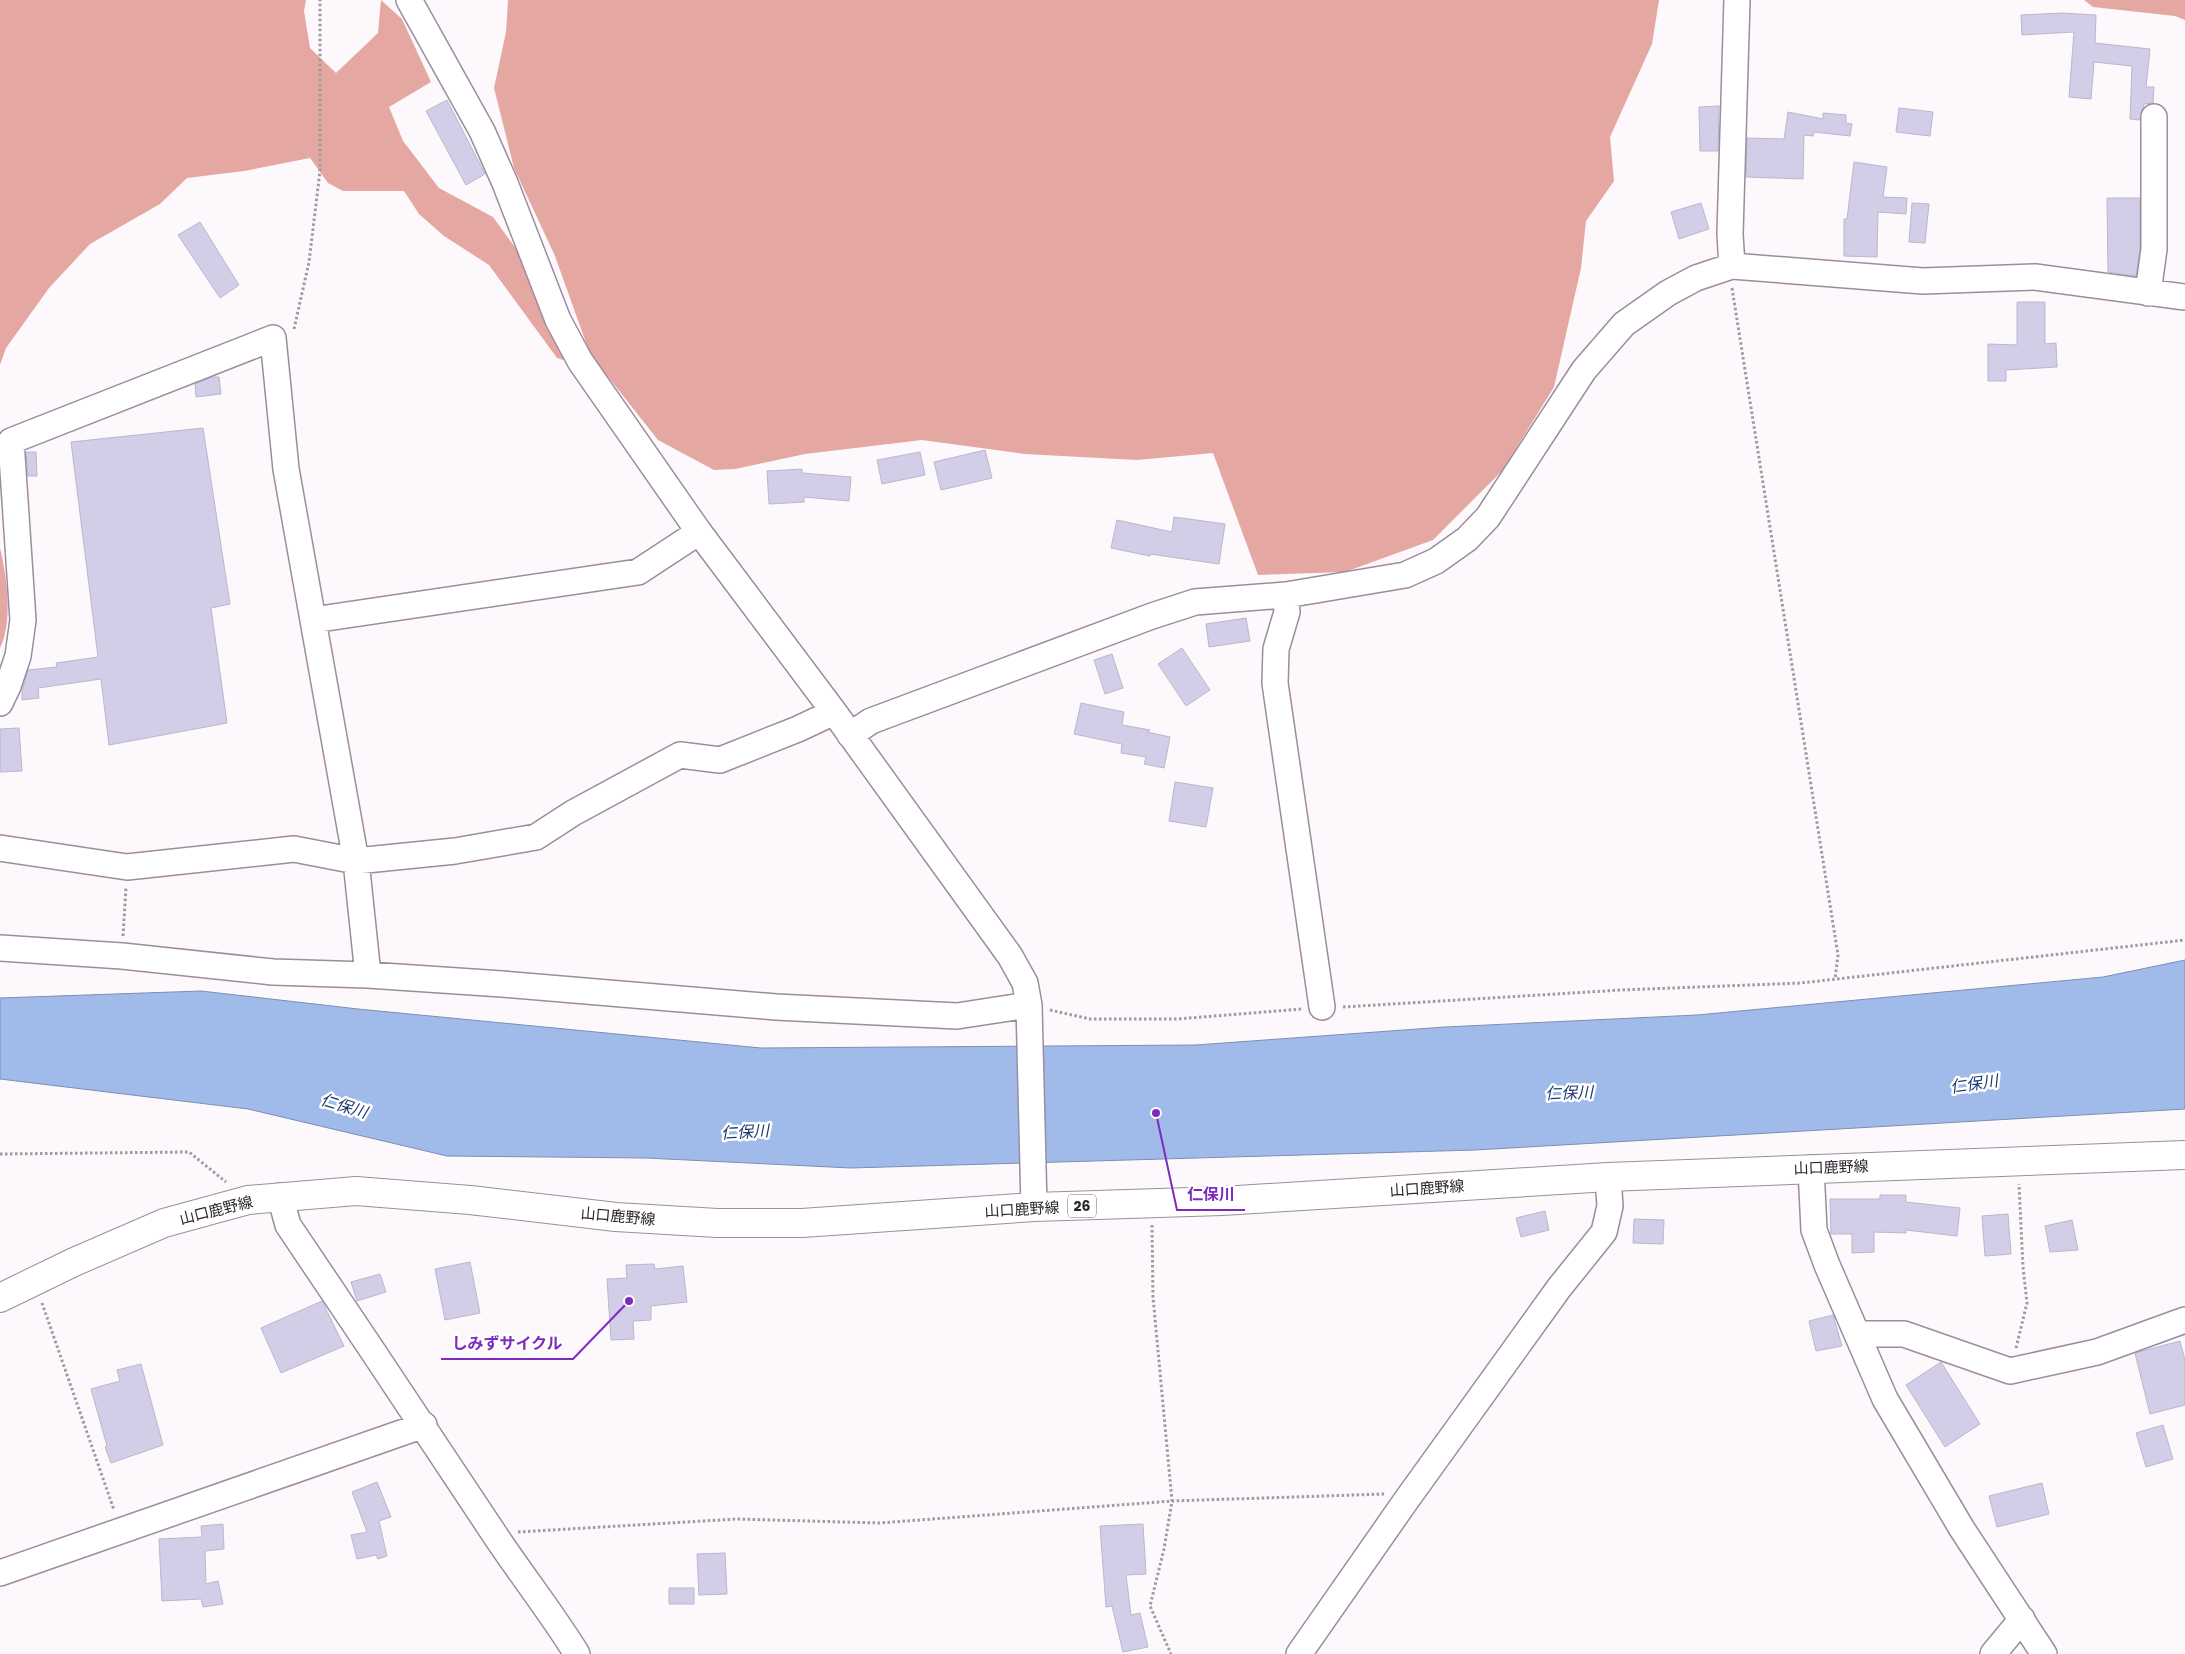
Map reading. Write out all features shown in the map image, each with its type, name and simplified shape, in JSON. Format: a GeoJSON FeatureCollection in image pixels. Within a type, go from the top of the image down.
{"type":"FeatureCollection","features":[{"type":"Feature","properties":{"kind":"main road","name":"山口鹿野線"},"geometry":{"type":"LineString","coordinates":[[0,1298],[164,1223],[248,1200],[356,1191],[470,1200],[616,1217],[717,1223],[802,1223],[1034,1194],[1152,1204],[1608,1177],[2185,1155]]}},
{"type":"Feature","properties":{"kind":"street"},"geometry":{"type":"LineString","coordinates":[[409,0],[482,131],[505,183],[558,320],[580,361],[699,532],[834,712],[1010,956],[1025,983],[1029,1010],[1034,1194]]}},
{"type":"Feature","properties":{"kind":"street"},"geometry":{"type":"LineString","coordinates":[[1732,266],[1730,234],[1737,0]]}},
{"type":"Feature","properties":{"kind":"street"},"geometry":{"type":"LineString","coordinates":[[2148,293],[2154,249],[2154,118]]}},
{"type":"Feature","properties":{"kind":"street"},"geometry":{"type":"LineString","coordinates":[[850,735],[872,721],[1152,616],[1195,602],[1286,595],[1405,574],[1436,561],[1467,539],[1488,517],[1584,370],[1624,324],[1668,293],[1696,278],[1732,266],[1923,282],[2035,277],[2185,297]]}},
{"type":"Feature","properties":{"kind":"street"},"geometry":{"type":"LineString","coordinates":[[0,703],[18,656],[23,620],[11,441],[274,338],[286,469],[356,861],[368,975]]}},
{"type":"Feature","properties":{"kind":"street"},"geometry":{"type":"LineString","coordinates":[[312,620],[638,572],[699,532]]}},
{"type":"Feature","properties":{"kind":"street"},"geometry":{"type":"LineString","coordinates":[[1286,595],[1286,612],[1276,649],[1275,683],[1322,1007]]}},
{"type":"Feature","properties":{"kind":"street"},"geometry":{"type":"LineString","coordinates":[[0,848],[128,867],[294,849],[356,861],[455,851],[536,837],[613,790],[680,755],[720,760],[798,729],[834,712]]}},
{"type":"Feature","properties":{"kind":"street"},"geometry":{"type":"LineString","coordinates":[[0,948],[122,956],[273,972],[368,975],[502,984],[776,1007],[957,1016],[1029,1010]]}},
{"type":"Feature","properties":{"kind":"street"},"geometry":{"type":"LineString","coordinates":[[1811,1168],[1814,1230],[1827,1265],[1885,1399],[1967,1538],[2044,1654]]}},
{"type":"Feature","properties":{"kind":"street"},"geometry":{"type":"LineString","coordinates":[[1299,1654],[1405,1502],[1559,1288],[1604,1232],[1610,1206],[1608,1177]]}},
{"type":"Feature","properties":{"kind":"street"},"geometry":{"type":"LineString","coordinates":[[280,1196],[288,1225],[577,1654]]}},
{"type":"Feature","properties":{"kind":"street"},"geometry":{"type":"LineString","coordinates":[[1858,1334],[1904,1334],[2010,1371],[2097,1352],[2185,1320]]}},
{"type":"Feature","properties":{"kind":"street"},"geometry":{"type":"LineString","coordinates":[[0,1573],[121,1529],[424,1425]]}},
{"type":"Feature","properties":{"kind":"street"},"geometry":{"type":"LineString","coordinates":[[1992,1654],[2022,1619]]}},
{"type":"Feature","properties":{"kind":"path"},"geometry":{"type":"LineString","coordinates":[[274,338],[293,332],[309,262],[320,171],[320,0]]}},
{"type":"Feature","properties":{"kind":"path"},"geometry":{"type":"LineString","coordinates":[[1732,266],[1732,295],[1838,955],[1835,979]]}},
{"type":"Feature","properties":{"kind":"path"},"geometry":{"type":"LineString","coordinates":[[122,956],[128,867]]}},
{"type":"Feature","properties":{"kind":"path"},"geometry":{"type":"LineString","coordinates":[[1029,1010],[1090,1019],[1177,1019],[1322,1007],[1368,1007],[1621,990],[1801,983],[1923,971],[2185,940]]}},
{"type":"Feature","properties":{"kind":"path"},"geometry":{"type":"LineString","coordinates":[[0,1154],[189,1152],[248,1200]]}},
{"type":"Feature","properties":{"kind":"path"},"geometry":{"type":"LineString","coordinates":[[2010,1371],[2028,1303],[2023,1267],[2018,1161]]}},
{"type":"Feature","properties":{"kind":"path"},"geometry":{"type":"LineString","coordinates":[[1152,1204],[1153,1297],[1172,1500],[1164,1549],[1150,1606],[1171,1654]]}},
{"type":"Feature","properties":{"kind":"path"},"geometry":{"type":"LineString","coordinates":[[34,1281],[121,1529]]}},
{"type":"Feature","properties":{"kind":"path"},"geometry":{"type":"LineString","coordinates":[[494,1533],[737,1519],[880,1523],[1172,1500],[1395,1493],[1405,1502]]}},
{"type":"Feature","properties":{"kind":"shaded area"},"geometry":{"type":"Polygon","coordinates":[[[0,0],[306,0],[304,11],[310,48],[336,73],[378,33],[381,0],[402,19],[431,82],[389,107],[403,141],[439,188],[493,217],[517,250],[545,318],[570,362],[557,358],[489,265],[444,236],[419,214],[404,191],[343,191],[328,183],[310,158],[244,171],[187,178],[160,204],[90,244],[49,288],[6,348],[0,365],[0,0]]]}},
{"type":"Feature","properties":{"kind":"shaded area"},"geometry":{"type":"Polygon","coordinates":[[[508,0],[1659,0],[1652,44],[1610,137],[1614,181],[1586,221],[1581,268],[1554,387],[1502,471],[1433,540],[1345,572],[1258,575],[1213,453],[1137,460],[1025,454],[922,440],[805,454],[735,469],[714,470],[658,440],[590,354],[555,256],[514,168],[494,88],[506,32],[508,0]]]}},
{"type":"Feature","properties":{"kind":"shaded area"},"geometry":{"type":"Polygon","coordinates":[[[2084,0],[2185,0],[2185,20],[2175,16],[2093,7],[2084,0]]]}},
{"type":"Feature","properties":{"kind":"shaded area"},"geometry":{"type":"Polygon","coordinates":[[[0,548],[7,585],[8,612],[4,637],[0,648],[0,548]]]}},
{"type":"Feature","properties":{"kind":"water"},"geometry":{"type":"Polygon","coordinates":[[[2185,960],[2185,1109],[1475,1150],[851,1168],[646,1158],[447,1156],[248,1109],[0,1079],[0,998],[201,991],[358,1009],[761,1048],[1196,1045],[1445,1027],[1697,1015],[2103,977],[2185,960]]]}},
{"type":"Feature","properties":{"kind":"building"},"geometry":{"type":"Polygon","coordinates":[[[2063,13],[2096,15],[2095,43],[2150,49],[2146,87],[2154,87],[2153,103],[2144,104],[2140,120],[2130,119],[2132,66],[2094,62],[2091,99],[2069,97],[2074,32],[2022,35],[2021,15],[2063,13]]]}},
{"type":"Feature","properties":{"kind":"building"},"geometry":{"type":"Polygon","coordinates":[[[447,100],[485,174],[466,185],[426,111],[447,100]]]}},
{"type":"Feature","properties":{"kind":"building"},"geometry":{"type":"Polygon","coordinates":[[[1719,106],[1718,151],[1700,151],[1699,107],[1719,106]]]}},
{"type":"Feature","properties":{"kind":"building"},"geometry":{"type":"Polygon","coordinates":[[[1899,108],[1933,112],[1930,136],[1896,132],[1899,108]]]}},
{"type":"Feature","properties":{"kind":"building"},"geometry":{"type":"Polygon","coordinates":[[[1788,112],[1823,119],[1823,113],[1846,115],[1846,123],[1852,124],[1850,136],[1814,132],[1813,136],[1804,135],[1803,179],[1746,177],[1747,138],[1784,139],[1788,112]]]}},
{"type":"Feature","properties":{"kind":"building"},"geometry":{"type":"Polygon","coordinates":[[[1854,162],[1887,167],[1883,197],[1907,198],[1906,214],[1878,212],[1877,257],[1844,256],[1844,219],[1847,219],[1854,162]]]}},
{"type":"Feature","properties":{"kind":"building"},"geometry":{"type":"Polygon","coordinates":[[[2107,198],[2140,198],[2140,248],[2136,276],[2108,272],[2107,198]]]}},
{"type":"Feature","properties":{"kind":"building"},"geometry":{"type":"Polygon","coordinates":[[[1701,203],[1709,229],[1679,239],[1671,212],[1701,203]]]}},
{"type":"Feature","properties":{"kind":"building"},"geometry":{"type":"Polygon","coordinates":[[[1912,203],[1929,204],[1925,243],[1909,242],[1912,203]]]}},
{"type":"Feature","properties":{"kind":"building"},"geometry":{"type":"Polygon","coordinates":[[[200,222],[239,285],[220,298],[178,235],[200,222]]]}},
{"type":"Feature","properties":{"kind":"building"},"geometry":{"type":"Polygon","coordinates":[[[2017,302],[2045,302],[2045,344],[2056,343],[2057,367],[2006,370],[2006,381],[1988,381],[1988,344],[2017,345],[2017,302]]]}},
{"type":"Feature","properties":{"kind":"building"},"geometry":{"type":"Polygon","coordinates":[[[212,377],[219,377],[221,394],[196,397],[195,384],[212,377]]]}},
{"type":"Feature","properties":{"kind":"building"},"geometry":{"type":"Polygon","coordinates":[[[203,428],[230,604],[211,608],[227,723],[109,745],[101,679],[38,688],[39,698],[22,700],[22,691],[28,670],[57,667],[56,663],[98,657],[71,442],[203,428]]]}},
{"type":"Feature","properties":{"kind":"building"},"geometry":{"type":"Polygon","coordinates":[[[985,450],[992,478],[941,490],[934,462],[985,450]]]}},
{"type":"Feature","properties":{"kind":"building"},"geometry":{"type":"Polygon","coordinates":[[[26,452],[36,452],[37,476],[28,476],[26,452]]]}},
{"type":"Feature","properties":{"kind":"building"},"geometry":{"type":"Polygon","coordinates":[[[920,452],[925,475],[882,484],[877,460],[920,452]]]}},
{"type":"Feature","properties":{"kind":"building"},"geometry":{"type":"Polygon","coordinates":[[[802,469],[802,473],[851,477],[849,501],[804,497],[804,502],[769,504],[767,471],[802,469]]]}},
{"type":"Feature","properties":{"kind":"building"},"geometry":{"type":"Polygon","coordinates":[[[1174,517],[1225,524],[1219,564],[1150,554],[1150,556],[1111,548],[1117,520],[1172,532],[1174,517]]]}},
{"type":"Feature","properties":{"kind":"building"},"geometry":{"type":"Polygon","coordinates":[[[1246,618],[1250,641],[1209,647],[1206,624],[1246,618]]]}},
{"type":"Feature","properties":{"kind":"building"},"geometry":{"type":"Polygon","coordinates":[[[1182,648],[1210,690],[1186,706],[1158,664],[1182,648]]]}},
{"type":"Feature","properties":{"kind":"building"},"geometry":{"type":"Polygon","coordinates":[[[1112,654],[1123,688],[1105,694],[1094,660],[1112,654]]]}},
{"type":"Feature","properties":{"kind":"building"},"geometry":{"type":"Polygon","coordinates":[[[1081,703],[1124,712],[1122,725],[1150,730],[1147,732],[1170,737],[1164,768],[1144,764],[1146,757],[1121,753],[1122,744],[1074,734],[1081,703]]]}},
{"type":"Feature","properties":{"kind":"building"},"geometry":{"type":"Polygon","coordinates":[[[19,728],[22,771],[0,772],[0,729],[19,728]]]}},
{"type":"Feature","properties":{"kind":"building"},"geometry":{"type":"Polygon","coordinates":[[[1175,782],[1213,788],[1206,827],[1169,821],[1175,782]]]}},
{"type":"Feature","properties":{"kind":"building"},"geometry":{"type":"Polygon","coordinates":[[[1880,1195],[1906,1195],[1906,1202],[1960,1208],[1957,1236],[1906,1230],[1906,1233],[1874,1232],[1874,1252],[1852,1253],[1852,1234],[1831,1234],[1830,1199],[1880,1199],[1880,1195]]]}},
{"type":"Feature","properties":{"kind":"building"},"geometry":{"type":"Polygon","coordinates":[[[1545,1211],[1549,1230],[1521,1237],[1516,1218],[1545,1211]]]}},
{"type":"Feature","properties":{"kind":"building"},"geometry":{"type":"Polygon","coordinates":[[[2008,1214],[2011,1254],[1985,1256],[1982,1216],[2008,1214]]]}},
{"type":"Feature","properties":{"kind":"building"},"geometry":{"type":"Polygon","coordinates":[[[1634,1219],[1664,1220],[1663,1244],[1633,1243],[1634,1219]]]}},
{"type":"Feature","properties":{"kind":"building"},"geometry":{"type":"Polygon","coordinates":[[[2072,1220],[2078,1250],[2050,1252],[2045,1226],[2072,1220]]]}},
{"type":"Feature","properties":{"kind":"building"},"geometry":{"type":"Polygon","coordinates":[[[470,1262],[480,1313],[445,1320],[435,1269],[470,1262]]]}},
{"type":"Feature","properties":{"kind":"building"},"geometry":{"type":"Polygon","coordinates":[[[654,1264],[655,1269],[683,1266],[687,1302],[651,1306],[651,1320],[633,1321],[634,1339],[611,1340],[607,1279],[627,1278],[626,1265],[654,1264]]]}},
{"type":"Feature","properties":{"kind":"building"},"geometry":{"type":"Polygon","coordinates":[[[380,1274],[386,1292],[357,1301],[351,1282],[380,1274]]]}},
{"type":"Feature","properties":{"kind":"building"},"geometry":{"type":"Polygon","coordinates":[[[322,1301],[344,1346],[281,1373],[261,1328],[322,1301]]]}},
{"type":"Feature","properties":{"kind":"building"},"geometry":{"type":"Polygon","coordinates":[[[1833,1315],[1842,1346],[1816,1351],[1809,1321],[1833,1315]]]}},
{"type":"Feature","properties":{"kind":"building"},"geometry":{"type":"Polygon","coordinates":[[[2180,1341],[2185,1360],[2185,1405],[2150,1414],[2135,1353],[2180,1341]]]}},
{"type":"Feature","properties":{"kind":"building"},"geometry":{"type":"Polygon","coordinates":[[[1941,1362],[1980,1424],[1945,1447],[1906,1385],[1941,1362]]]}},
{"type":"Feature","properties":{"kind":"building"},"geometry":{"type":"Polygon","coordinates":[[[141,1364],[163,1445],[111,1463],[105,1447],[107,1446],[91,1389],[120,1381],[117,1370],[141,1364]]]}},
{"type":"Feature","properties":{"kind":"building"},"geometry":{"type":"Polygon","coordinates":[[[2163,1425],[2173,1459],[2146,1467],[2136,1433],[2163,1425]]]}},
{"type":"Feature","properties":{"kind":"building"},"geometry":{"type":"Polygon","coordinates":[[[377,1482],[391,1517],[379,1521],[387,1556],[378,1559],[376,1555],[357,1559],[351,1535],[367,1532],[352,1492],[377,1482]]]}},
{"type":"Feature","properties":{"kind":"building"},"geometry":{"type":"Polygon","coordinates":[[[2042,1483],[2049,1514],[1997,1527],[1989,1496],[2042,1483]]]}},
{"type":"Feature","properties":{"kind":"building"},"geometry":{"type":"Polygon","coordinates":[[[223,1524],[224,1549],[205,1551],[206,1584],[218,1581],[223,1604],[203,1607],[201,1599],[162,1601],[159,1539],[202,1537],[201,1526],[223,1524]]]}},
{"type":"Feature","properties":{"kind":"building"},"geometry":{"type":"Polygon","coordinates":[[[1143,1524],[1146,1574],[1126,1575],[1131,1615],[1140,1613],[1148,1647],[1123,1652],[1112,1606],[1106,1607],[1100,1526],[1143,1524]]]}},
{"type":"Feature","properties":{"kind":"building"},"geometry":{"type":"Polygon","coordinates":[[[725,1553],[727,1594],[699,1595],[697,1554],[725,1553]]]}},
{"type":"Feature","properties":{"kind":"building"},"geometry":{"type":"Polygon","coordinates":[[[669,1588],[694,1588],[694,1604],[669,1604],[669,1588]]]}},
{"type":"Feature","properties":{"kind":"place","name":"仁保川"},"geometry":{"type":"Point","coordinates":[1156,1113]}},
{"type":"Feature","properties":{"kind":"place","name":"しみずサイクル"},"geometry":{"type":"Point","coordinates":[629,1301]}}]}
